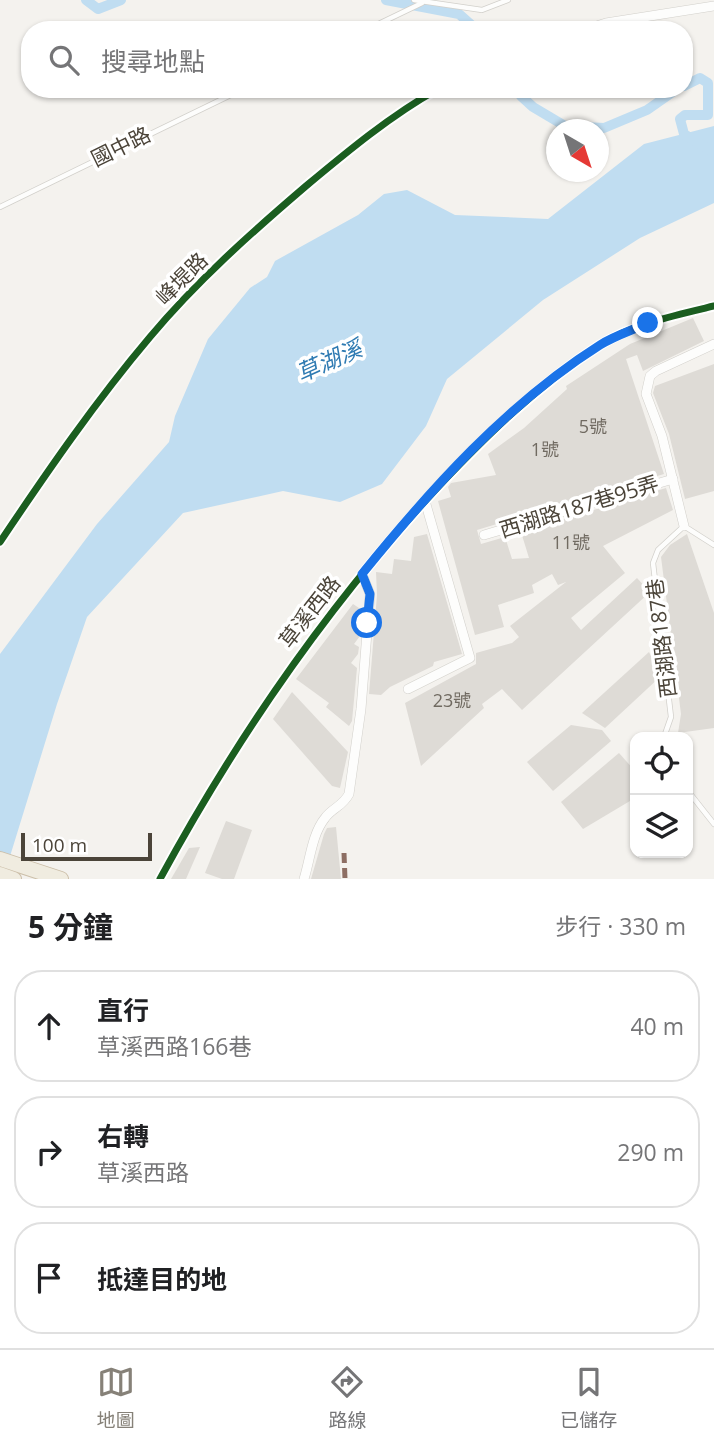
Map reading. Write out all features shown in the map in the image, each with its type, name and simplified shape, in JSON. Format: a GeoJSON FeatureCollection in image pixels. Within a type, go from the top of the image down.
{"type":"FeatureCollection","features":[{"type":"Feature","properties":{"kind":"highway"},"geometry":{"type":"LineString","coordinates":[[0,859],[61,879]]}},
{"type":"Feature","properties":{"kind":"highway"},"geometry":{"type":"LineString","coordinates":[[0,874],[14,879]]}},
{"type":"Feature","properties":{"kind":"street"},"geometry":{"type":"LineString","coordinates":[[619,21],[714,6]]}},
{"type":"Feature","properties":{"kind":"street","name":"峰堤路"},"geometry":{"type":"LineString","coordinates":[[0,542],[58,456],[123,370],[183,302],[262,224],[334,163],[402,110],[423,98]]}},
{"type":"Feature","properties":{"kind":"street","name":"草溪西路"},"geometry":{"type":"LineString","coordinates":[[160,879],[285,673],[362,574],[425,501],[515,411],[601,344],[648,323],[714,306]]}},
{"type":"Feature","properties":{"kind":"street"},"geometry":{"type":"LineString","coordinates":[[684,526],[673,479],[646,394],[647,384],[656,371],[714,344]]}},
{"type":"Feature","properties":{"kind":"street","name":"西湖路187巷95弄"},"geometry":{"type":"LineString","coordinates":[[484,535],[673,479]]}},
{"type":"Feature","properties":{"kind":"street"},"geometry":{"type":"LineString","coordinates":[[408,689],[470,658],[425,501]]}},
{"type":"Feature","properties":{"kind":"street"},"geometry":{"type":"LineString","coordinates":[[304,879],[318,828],[327,815],[343,805],[349,794],[361,709],[370,594],[362,574]]}},
{"type":"Feature","properties":{"kind":"lane"},"geometry":{"type":"LineString","coordinates":[[414,0],[482,10],[508,0]]}},
{"type":"Feature","properties":{"kind":"lane"},"geometry":{"type":"LineString","coordinates":[[384,21],[422,3]]}},
{"type":"Feature","properties":{"kind":"lane","name":"國中路"},"geometry":{"type":"LineString","coordinates":[[0,206],[224,98]]}},
{"type":"Feature","properties":{"kind":"lane"},"geometry":{"type":"LineString","coordinates":[[684,526],[714,545]]}},
{"type":"Feature","properties":{"kind":"lane","name":"西湖路187巷"},"geometry":{"type":"LineString","coordinates":[[666,732],[671,717],[653,563],[658,550],[684,526]]}},
{"type":"Feature","properties":{"kind":"lane"},"geometry":{"type":"LineString","coordinates":[[691,795],[714,824]]}},
{"type":"Feature","properties":{"kind":"water","name":"草湖溪"},"geometry":{"type":"Polygon","coordinates":[[[714,126],[714,203],[640,238],[543,300],[447,379],[426,426],[382,484],[340,502],[283,491],[183,513],[87,617],[3,879],[0,879],[0,654],[97,524],[169,442],[175,416],[208,339],[250,288],[267,277],[275,261],[358,215],[384,194],[407,190],[455,215],[548,219],[595,182],[609,182],[609,171],[644,144],[714,126]]]}},
{"type":"Feature","properties":{"kind":"building"},"geometry":{"type":"Polygon","coordinates":[[[693,318],[704,341],[643,371],[637,355],[626,359],[664,474],[477,530],[481,544],[505,537],[512,559],[529,558],[521,532],[666,488],[673,510],[603,546],[625,573],[571,618],[581,630],[637,578],[650,592],[522,710],[502,689],[482,704],[484,708],[421,766],[405,703],[476,664],[476,653],[512,643],[519,637],[510,626],[566,582],[558,585],[552,574],[532,585],[534,593],[498,605],[504,627],[475,635],[438,501],[451,497],[448,487],[451,483],[496,475],[488,454],[524,428],[567,389],[566,386],[630,344],[693,318]]]}},
{"type":"Feature","properties":{"kind":"building"},"geometry":{"type":"Polygon","coordinates":[[[714,364],[714,491],[685,499],[669,434],[653,393],[655,386],[714,364]]]}},
{"type":"Feature","properties":{"kind":"building"},"geometry":{"type":"Polygon","coordinates":[[[427,534],[462,654],[434,662],[433,666],[390,687],[381,695],[369,694],[377,595],[376,572],[392,574],[394,559],[411,561],[414,537],[427,534]]]}},
{"type":"Feature","properties":{"kind":"building"},"geometry":{"type":"Polygon","coordinates":[[[687,534],[714,613],[714,728],[678,732],[681,714],[661,557],[670,545],[687,534]]]}},
{"type":"Feature","properties":{"kind":"building"},"geometry":{"type":"Polygon","coordinates":[[[353,604],[362,610],[360,636],[354,644],[359,647],[358,654],[351,663],[357,668],[352,721],[349,726],[326,707],[329,703],[296,679],[353,604]]]}},
{"type":"Feature","properties":{"kind":"building"},"geometry":{"type":"Polygon","coordinates":[[[649,652],[661,676],[605,728],[582,713],[649,652]]]}},
{"type":"Feature","properties":{"kind":"building"},"geometry":{"type":"Polygon","coordinates":[[[292,692],[348,752],[340,788],[332,786],[273,719],[292,692]]]}},
{"type":"Feature","properties":{"kind":"building"},"geometry":{"type":"Polygon","coordinates":[[[571,725],[602,730],[611,741],[553,791],[527,762],[571,725]]]}},
{"type":"Feature","properties":{"kind":"building"},"geometry":{"type":"Polygon","coordinates":[[[619,753],[630,765],[630,801],[583,829],[561,802],[619,753]]]}},
{"type":"Feature","properties":{"kind":"building"},"geometry":{"type":"Polygon","coordinates":[[[226,821],[252,830],[234,879],[222,879],[205,873],[226,821]]]}},
{"type":"Feature","properties":{"kind":"building"},"geometry":{"type":"Polygon","coordinates":[[[336,827],[341,879],[311,879],[324,834],[327,828],[336,827]]]}},
{"type":"Feature","properties":{"kind":"building"},"geometry":{"type":"Polygon","coordinates":[[[200,847],[186,879],[171,879],[189,848],[200,847]]]}},
{"type":"Feature","properties":{"kind":"waterway"},"geometry":{"type":"LineString","coordinates":[[86,0],[98,9],[121,0]]}},
{"type":"Feature","properties":{"kind":"waterway"},"geometry":{"type":"LineString","coordinates":[[386,0],[459,14],[467,21]]}},
{"type":"Feature","properties":{"kind":"waterway"},"geometry":{"type":"LineString","coordinates":[[693,82],[700,78],[708,83],[708,115],[685,115],[680,119],[684,134],[714,152]]}},
{"type":"Feature","properties":{"kind":"waterway"},"geometry":{"type":"LineString","coordinates":[[523,98],[565,126],[604,128],[647,110],[664,98]]}},
{"type":"Feature","properties":{"kind":"marked path"},"geometry":{"type":"LineString","coordinates":[[344,853],[345,879]]}},
{"type":"Feature","properties":{"kind":"cycle path"},"geometry":{"type":"LineString","coordinates":[[0,542],[110,387],[186,297],[285,204],[386,122],[422,98]]}},
{"type":"Feature","properties":{"kind":"cycle path"},"geometry":{"type":"LineString","coordinates":[[160,879],[220,775],[286,675],[358,579],[437,488],[494,430],[577,360],[613,338],[641,326],[714,306]]}},
{"type":"Feature","properties":{"kind":"route"},"geometry":{"type":"LineString","coordinates":[[367,623],[370,594],[362,574],[401,526],[467,456],[515,411],[601,344],[648,323]]}}]}
